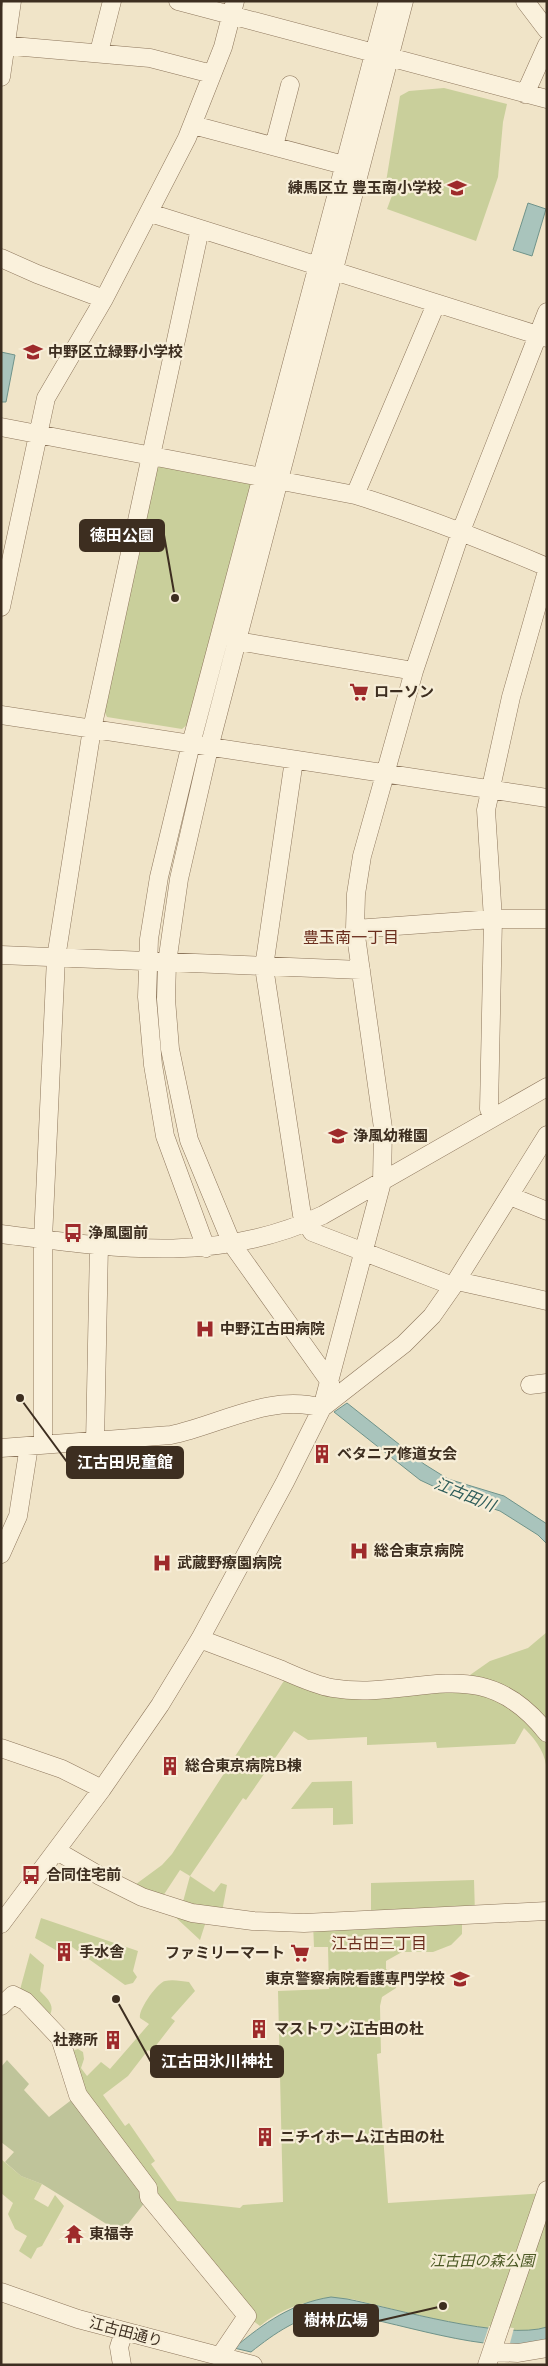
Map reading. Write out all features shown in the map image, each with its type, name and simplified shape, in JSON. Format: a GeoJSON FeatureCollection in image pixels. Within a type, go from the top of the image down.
{"type":"FeatureCollection","features":[{"type":"Feature","properties":{"kind":"street"},"geometry":{"type":"LineString","coordinates":[[1,77],[4,45],[12,1]]}},
{"type":"Feature","properties":{"kind":"street"},"geometry":{"type":"LineString","coordinates":[[99,52],[112,1]]}},
{"type":"Feature","properties":{"kind":"street"},"geometry":{"type":"LineString","coordinates":[[178,1],[234,9],[381,57],[547,99]]}},
{"type":"Feature","properties":{"kind":"street"},"geometry":{"type":"LineString","coordinates":[[206,1248],[165,1136],[152,1065],[147,997],[148,962],[159,877],[191,744],[271,479],[353,167],[381,57],[388,1]]}},
{"type":"Feature","properties":{"kind":"street"},"geometry":{"type":"LineString","coordinates":[[381,57],[404,1]]}},
{"type":"Feature","properties":{"kind":"street"},"geometry":{"type":"LineString","coordinates":[[525,1],[547,30]]}},
{"type":"Feature","properties":{"kind":"street"},"geometry":{"type":"LineString","coordinates":[[1,607],[46,398],[104,299],[150,213],[193,124],[234,9]]}},
{"type":"Feature","properties":{"kind":"street"},"geometry":{"type":"LineString","coordinates":[[525,94],[547,44]]}},
{"type":"Feature","properties":{"kind":"street"},"geometry":{"type":"LineString","coordinates":[[4,45],[150,58],[212,74]]}},
{"type":"Feature","properties":{"kind":"street"},"geometry":{"type":"LineString","coordinates":[[274,146],[290,85]]}},
{"type":"Feature","properties":{"kind":"street"},"geometry":{"type":"LineString","coordinates":[[193,124],[353,167]]}},
{"type":"Feature","properties":{"kind":"street"},"geometry":{"type":"LineString","coordinates":[[150,213],[542,337]]}},
{"type":"Feature","properties":{"kind":"street"},"geometry":{"type":"LineString","coordinates":[[1,1554],[17,1520],[36,1446],[56,958],[92,729],[200,229]]}},
{"type":"Feature","properties":{"kind":"street"},"geometry":{"type":"LineString","coordinates":[[1,258],[37,274],[104,299]]}},
{"type":"Feature","properties":{"kind":"street"},"geometry":{"type":"LineString","coordinates":[[355,495],[436,304]]}},
{"type":"Feature","properties":{"kind":"street"},"geometry":{"type":"LineString","coordinates":[[1,1924],[57,1851],[160,1705],[200,1639],[335,1388],[382,1182],[383,1128],[355,929],[356,894],[362,856],[414,671],[461,531],[542,337],[547,312]]}},
{"type":"Feature","properties":{"kind":"street"},"geometry":{"type":"LineString","coordinates":[[1,426],[355,495],[411,512],[461,531],[547,569],[511,697],[486,810],[493,919],[490,1109],[493,1117]]}},
{"type":"Feature","properties":{"kind":"street"},"geometry":{"type":"LineString","coordinates":[[271,479],[237,641],[209,748],[179,879],[167,963],[168,1034],[176,1088],[189,1140],[232,1244],[335,1388]]}},
{"type":"Feature","properties":{"kind":"street"},"geometry":{"type":"LineString","coordinates":[[237,641],[414,671]]}},
{"type":"Feature","properties":{"kind":"street"},"geometry":{"type":"LineString","coordinates":[[1,715],[547,798]]}},
{"type":"Feature","properties":{"kind":"street"},"geometry":{"type":"LineString","coordinates":[[294,760],[264,967],[305,1224],[312,1232],[365,1253],[455,1283],[547,1301]]}},
{"type":"Feature","properties":{"kind":"street"},"geometry":{"type":"LineString","coordinates":[[355,929],[493,919],[547,919]]}},
{"type":"Feature","properties":{"kind":"street"},"geometry":{"type":"LineString","coordinates":[[1,955],[361,970]]}},
{"type":"Feature","properties":{"kind":"street"},"geometry":{"type":"LineString","coordinates":[[1,1234],[157,1250],[206,1248],[232,1244],[305,1224],[547,1087]]}},
{"type":"Feature","properties":{"kind":"street"},"geometry":{"type":"LineString","coordinates":[[335,1388],[416,1333],[455,1283],[547,1136]]}},
{"type":"Feature","properties":{"kind":"street"},"geometry":{"type":"LineString","coordinates":[[510,1196],[547,1211]]}},
{"type":"Feature","properties":{"kind":"street"},"geometry":{"type":"LineString","coordinates":[[94,1443],[99,1245]]}},
{"type":"Feature","properties":{"kind":"street"},"geometry":{"type":"LineString","coordinates":[[1,1448],[94,1443],[171,1436],[196,1430],[254,1408],[309,1404],[324,1406]]}},
{"type":"Feature","properties":{"kind":"street"},"geometry":{"type":"LineString","coordinates":[[200,1639],[331,1688],[375,1688],[448,1682],[485,1688],[503,1695],[520,1705],[547,1733]]}},
{"type":"Feature","properties":{"kind":"street"},"geometry":{"type":"LineString","coordinates":[[1,1748],[62,1768],[102,1789]]}},
{"type":"Feature","properties":{"kind":"street"},"geometry":{"type":"LineString","coordinates":[[57,1851],[100,1876],[142,1896],[192,1913],[253,1921],[304,1923],[547,1911]]}},
{"type":"Feature","properties":{"kind":"street"},"geometry":{"type":"LineString","coordinates":[[1,2006],[12,1994],[25,2001],[60,2038],[78,2095],[148,2188],[149,2197],[247,2316],[223,2357]]}},
{"type":"Feature","properties":{"kind":"street"},"geometry":{"type":"LineString","coordinates":[[547,2190],[491,2355],[547,2348]]}},
{"type":"Feature","properties":{"kind":"street","name":"江古田通り"},"geometry":{"type":"LineString","coordinates":[[1,2292],[124,2332],[249,2364]]}},
{"type":"Feature","properties":{"kind":"street"},"geometry":{"type":"LineString","coordinates":[[122,2365],[119,2347],[124,2332]]}},
{"type":"Feature","properties":{"kind":"green space"},"geometry":{"type":"Polygon","coordinates":[[[444,88],[507,104],[503,122],[498,177],[476,241],[387,209],[394,190],[386,182],[400,96],[409,91],[444,88]]]}},
{"type":"Feature","properties":{"kind":"green space"},"geometry":{"type":"Polygon","coordinates":[[[161,463],[251,482],[254,487],[188,724],[182,729],[107,717],[103,709],[156,467],[161,463]]]}},
{"type":"Feature","properties":{"kind":"green space"},"geometry":{"type":"Polygon","coordinates":[[[547,1632],[547,1773],[545,1760],[540,1749],[524,1728],[515,1744],[437,1748],[436,1742],[367,1745],[367,1737],[308,1740],[294,1731],[246,1800],[243,1798],[190,1876],[180,1870],[159,1902],[128,1890],[162,1865],[172,1854],[289,1673],[310,1681],[460,1682],[490,1661],[528,1648],[547,1632]]]}},
{"type":"Feature","properties":{"kind":"green space"},"geometry":{"type":"Polygon","coordinates":[[[352,1781],[353,1824],[333,1825],[333,1808],[291,1809],[312,1782],[352,1781]]]}},
{"type":"Feature","properties":{"kind":"green space"},"geometry":{"type":"Polygon","coordinates":[[[190,1876],[214,1892],[221,1883],[227,1885],[221,1917],[208,1915],[200,1940],[159,1902],[181,1909],[190,1876]]]}},
{"type":"Feature","properties":{"kind":"green space","name":"江古田の森公園"},"geometry":{"type":"Polygon","coordinates":[[[474,1880],[475,1914],[462,1915],[462,1934],[451,1945],[433,1952],[402,1952],[386,1961],[386,1969],[397,1981],[396,1988],[382,1997],[380,2006],[381,2053],[377,2054],[388,2203],[546,2193],[547,2190],[547,2327],[528,2330],[505,2330],[478,2327],[339,2298],[303,2303],[291,2307],[260,2326],[247,2316],[78,2095],[65,2053],[78,2049],[83,2052],[84,2059],[81,2068],[87,2076],[101,2062],[110,2069],[149,2024],[140,2018],[140,2014],[157,1986],[168,1980],[189,1982],[195,1991],[171,2018],[175,2021],[151,2052],[148,2050],[128,2076],[103,2095],[125,2126],[129,2123],[155,2161],[151,2164],[177,2201],[240,2208],[243,2205],[283,2202],[278,1991],[329,1989],[328,1947],[314,1947],[313,1923],[371,1920],[371,1883],[474,1880]]]}},
{"type":"Feature","properties":{"kind":"green space"},"geometry":{"type":"Polygon","coordinates":[[[41,1918],[138,1951],[133,1971],[137,1977],[133,1983],[125,1985],[65,1942],[59,1952],[35,1938],[41,1918]]]}},
{"type":"Feature","properties":{"kind":"green space"},"geometry":{"type":"Polygon","coordinates":[[[30,1953],[44,1965],[40,1991],[50,2002],[52,2009],[45,2022],[18,1997],[30,1953]]]}},
{"type":"Feature","properties":{"kind":"green space"},"geometry":{"type":"Polygon","coordinates":[[[7,2060],[29,2084],[24,2090],[49,2117],[78,2095],[149,2197],[121,2233],[42,2184],[21,2176],[5,2162],[14,2152],[1,2142],[1,2067],[7,2060]]]}},
{"type":"Feature","properties":{"kind":"green space"},"geometry":{"type":"Polygon","coordinates":[[[1,2159],[21,2176],[42,2184],[34,2199],[48,2207],[55,2195],[64,2206],[42,2246],[37,2248],[31,2259],[19,2251],[27,2236],[15,2229],[8,2214],[13,2203],[1,2193],[1,2159]]]}},
{"type":"Feature","properties":{"kind":"water"},"geometry":{"type":"Polygon","coordinates":[[[528,203],[546,209],[532,256],[513,250],[528,203]]]}},
{"type":"Feature","properties":{"kind":"water"},"geometry":{"type":"Polygon","coordinates":[[[1,352],[15,355],[6,402],[1,402],[1,352]]]}},
{"type":"Feature","properties":{"kind":"water","name":"江古田川"},"geometry":{"type":"Polygon","coordinates":[[[347,1403],[424,1464],[448,1479],[504,1496],[547,1524],[547,1544],[538,1535],[500,1511],[452,1495],[420,1480],[334,1412],[347,1403]]]}},
{"type":"Feature","properties":{"kind":"water"},"geometry":{"type":"Polygon","coordinates":[[[331,2297],[477,2327],[528,2330],[547,2327],[547,2340],[525,2344],[470,2341],[331,2312],[308,2317],[288,2326],[251,2352],[234,2348],[256,2330],[279,2315],[304,2304],[331,2297]]]}},
{"type":"Feature","properties":{"kind":"pier"},"geometry":{"type":"Polygon","coordinates":[[[489,2326],[514,2328],[509,2347],[483,2344],[489,2326]]]}},
{"type":"Feature","properties":{"kind":"place","name":"練馬区立 豊玉南小学校"},"geometry":{"type":"Point","coordinates":[457,188]}},
{"type":"Feature","properties":{"kind":"place","name":"中野区立緑野小学校"},"geometry":{"type":"Point","coordinates":[33,352]}},
{"type":"Feature","properties":{"kind":"place","name":"徳田公園"},"geometry":{"type":"Point","coordinates":[175,598]}},
{"type":"Feature","properties":{"kind":"place","name":"ローソン"},"geometry":{"type":"Point","coordinates":[359,692]}},
{"type":"Feature","properties":{"kind":"place","name":"浄風幼稚園"},"geometry":{"type":"Point","coordinates":[338,1136]}},
{"type":"Feature","properties":{"kind":"place","name":"浄風園前"},"geometry":{"type":"Point","coordinates":[73,1233]}},
{"type":"Feature","properties":{"kind":"place","name":"中野江古田病院"},"geometry":{"type":"Point","coordinates":[205,1329]}},
{"type":"Feature","properties":{"kind":"place","name":"江古田児童館"},"geometry":{"type":"Point","coordinates":[20,1398]}},
{"type":"Feature","properties":{"kind":"place","name":"ベタニア修道女会"},"geometry":{"type":"Point","coordinates":[322,1454]}},
{"type":"Feature","properties":{"kind":"place","name":"総合東京病院"},"geometry":{"type":"Point","coordinates":[359,1551]}},
{"type":"Feature","properties":{"kind":"place","name":"武蔵野療園病院"},"geometry":{"type":"Point","coordinates":[162,1563]}},
{"type":"Feature","properties":{"kind":"place","name":"総合東京病院B棟"},"geometry":{"type":"Point","coordinates":[170,1766]}},
{"type":"Feature","properties":{"kind":"place","name":"合同住宅前"},"geometry":{"type":"Point","coordinates":[31,1875]}},
{"type":"Feature","properties":{"kind":"place","name":"手水舎"},"geometry":{"type":"Point","coordinates":[64,1952]}},
{"type":"Feature","properties":{"kind":"place","name":"ファミリーマート"},"geometry":{"type":"Point","coordinates":[300,1953]}},
{"type":"Feature","properties":{"kind":"place","name":"東京警察病院看護専門学校"},"geometry":{"type":"Point","coordinates":[460,1979]}},
{"type":"Feature","properties":{"kind":"place","name":"江古田氷川神社"},"geometry":{"type":"Point","coordinates":[116,1999]}},
{"type":"Feature","properties":{"kind":"place","name":"マストワン江古田の杜"},"geometry":{"type":"Point","coordinates":[259,2029]}},
{"type":"Feature","properties":{"kind":"place","name":"社務所"},"geometry":{"type":"Point","coordinates":[113,2040]}},
{"type":"Feature","properties":{"kind":"place","name":"ニチイホーム江古田の杜"},"geometry":{"type":"Point","coordinates":[265,2137]}},
{"type":"Feature","properties":{"kind":"place","name":"東福寺"},"geometry":{"type":"Point","coordinates":[74,2234]}},
{"type":"Feature","properties":{"kind":"place","name":"樹林広場"},"geometry":{"type":"Point","coordinates":[443,2306]}},
{"type":"Feature","properties":{"kind":"district","name":"豊玉南一丁目"},"geometry":{"type":"Point","coordinates":[351,937]}},
{"type":"Feature","properties":{"kind":"district","name":"江古田三丁目"},"geometry":{"type":"Point","coordinates":[379,1943]}}]}
